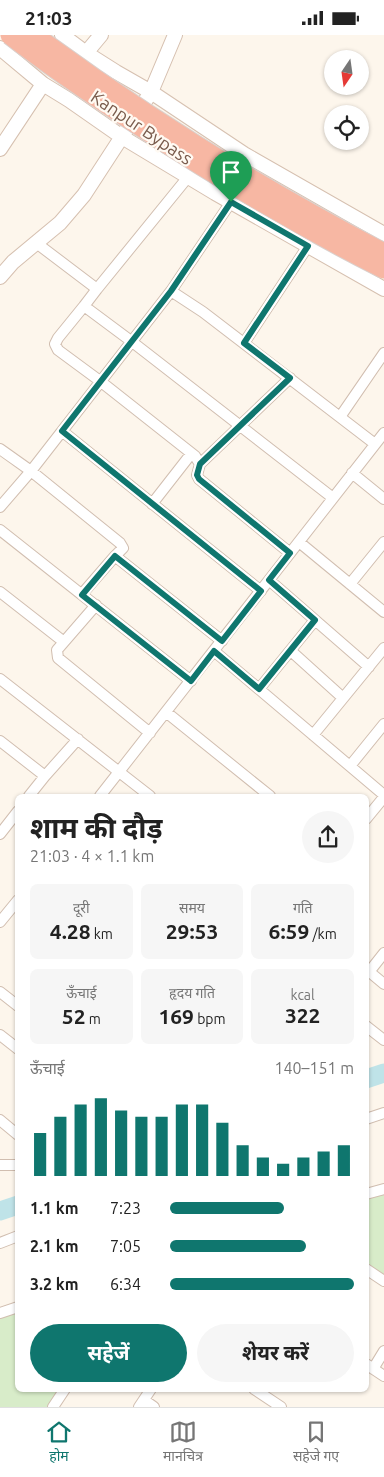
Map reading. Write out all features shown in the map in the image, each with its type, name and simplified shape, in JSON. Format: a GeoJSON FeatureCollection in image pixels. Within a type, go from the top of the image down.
{"type":"FeatureCollection","features":[{"type":"Feature","properties":{"kind":"highway","name":"Kanpur Bypass"},"geometry":{"type":"LineString","coordinates":[[10,35],[97,97],[203,168],[331,242],[384,269]]}},
{"type":"Feature","properties":{"kind":"highway","name":"Kanpur Bypass"},"geometry":{"type":"LineString","coordinates":[[34,35],[105,87],[211,156],[295,205],[384,253]]}},
{"type":"Feature","properties":{"kind":"main road"},"geometry":{"type":"LineString","coordinates":[[62,35],[86,53],[151,92],[244,154],[384,234]]}},
{"type":"Feature","properties":{"kind":"main road"},"geometry":{"type":"LineString","coordinates":[[86,53],[101,35]]}},
{"type":"Feature","properties":{"kind":"main road"},"geometry":{"type":"LineString","coordinates":[[0,277],[35,242],[60,223],[84,195],[151,92],[175,35]]}},
{"type":"Feature","properties":{"kind":"main road"},"geometry":{"type":"LineString","coordinates":[[0,49],[43,84],[122,137],[231,202],[384,289]]}},
{"type":"Feature","properties":{"kind":"main road"},"geometry":{"type":"LineString","coordinates":[[0,149],[43,84]]}},
{"type":"Feature","properties":{"kind":"street"},"geometry":{"type":"LineString","coordinates":[[188,177],[55,344],[58,350],[192,454],[200,464]]}},
{"type":"Feature","properties":{"kind":"street"},"geometry":{"type":"LineString","coordinates":[[0,507],[31,471],[171,291],[231,202]]}},
{"type":"Feature","properties":{"kind":"street"},"geometry":{"type":"LineString","coordinates":[[35,242],[98,289]]}},
{"type":"Feature","properties":{"kind":"street"},"geometry":{"type":"LineString","coordinates":[[244,343],[308,246]]}},
{"type":"Feature","properties":{"kind":"street"},"geometry":{"type":"LineString","coordinates":[[171,291],[203,312],[376,444]]}},
{"type":"Feature","properties":{"kind":"street"},"geometry":{"type":"LineString","coordinates":[[84,306],[333,498]]}},
{"type":"Feature","properties":{"kind":"street"},"geometry":{"type":"LineString","coordinates":[[340,417],[384,353]]}},
{"type":"Feature","properties":{"kind":"street"},"geometry":{"type":"LineString","coordinates":[[290,378],[200,464],[197,475],[199,479],[290,553]]}},
{"type":"Feature","properties":{"kind":"street"},"geometry":{"type":"LineString","coordinates":[[62,431],[261,591]]}},
{"type":"Feature","properties":{"kind":"street"},"geometry":{"type":"LineString","coordinates":[[102,794],[384,434]]}},
{"type":"Feature","properties":{"kind":"street"},"geometry":{"type":"LineString","coordinates":[[0,449],[31,471],[120,543],[123,548],[82,595]]}},
{"type":"Feature","properties":{"kind":"street"},"geometry":{"type":"LineString","coordinates":[[152,504],[192,454]]}},
{"type":"Feature","properties":{"kind":"street"},"geometry":{"type":"LineString","coordinates":[[352,473],[384,499]]}},
{"type":"Feature","properties":{"kind":"street"},"geometry":{"type":"LineString","coordinates":[[0,530],[191,681]]}},
{"type":"Feature","properties":{"kind":"street"},"geometry":{"type":"LineString","coordinates":[[299,542],[384,612]]}},
{"type":"Feature","properties":{"kind":"street"},"geometry":{"type":"LineString","coordinates":[[350,584],[382,547]]}},
{"type":"Feature","properties":{"kind":"street"},"geometry":{"type":"LineString","coordinates":[[115,556],[222,641]]}},
{"type":"Feature","properties":{"kind":"street"},"geometry":{"type":"LineString","coordinates":[[269,580],[369,667]]}},
{"type":"Feature","properties":{"kind":"street"},"geometry":{"type":"LineString","coordinates":[[0,592],[64,642]]}},
{"type":"Feature","properties":{"kind":"street"},"geometry":{"type":"LineString","coordinates":[[96,605],[57,650],[58,658],[150,733]]}},
{"type":"Feature","properties":{"kind":"street"},"geometry":{"type":"LineString","coordinates":[[259,689],[315,620]]}},
{"type":"Feature","properties":{"kind":"street"},"geometry":{"type":"LineString","coordinates":[[313,735],[384,648]]}},
{"type":"Feature","properties":{"kind":"street"},"geometry":{"type":"LineString","coordinates":[[214,651],[384,796],[369,815]]}},
{"type":"Feature","properties":{"kind":"street"},"geometry":{"type":"LineString","coordinates":[[291,651],[343,698]]}},
{"type":"Feature","properties":{"kind":"street"},"geometry":{"type":"LineString","coordinates":[[0,679],[148,794]]}},
{"type":"Feature","properties":{"kind":"street"},"geometry":{"type":"LineString","coordinates":[[166,712],[268,794]]}},
{"type":"Feature","properties":{"kind":"street"},"geometry":{"type":"LineString","coordinates":[[350,766],[384,724]]}},
{"type":"Feature","properties":{"kind":"street"},"geometry":{"type":"LineString","coordinates":[[31,794],[78,739]]}},
{"type":"Feature","properties":{"kind":"street"},"geometry":{"type":"LineString","coordinates":[[0,741],[45,776]]}},
{"type":"Feature","properties":{"kind":"street"},"geometry":{"type":"LineString","coordinates":[[0,834],[15,815]]}},
{"type":"Feature","properties":{"kind":"street"},"geometry":{"type":"LineString","coordinates":[[0,922],[15,903]]}},
{"type":"Feature","properties":{"kind":"street"},"geometry":{"type":"LineString","coordinates":[[369,970],[384,953]]}},
{"type":"Feature","properties":{"kind":"street"},"geometry":{"type":"LineString","coordinates":[[369,972],[384,984]]}},
{"type":"Feature","properties":{"kind":"street"},"geometry":{"type":"LineString","coordinates":[[0,992],[15,1004]]}},
{"type":"Feature","properties":{"kind":"street"},"geometry":{"type":"LineString","coordinates":[[369,1028],[384,1040]]}},
{"type":"Feature","properties":{"kind":"street"},"geometry":{"type":"LineString","coordinates":[[0,1035],[15,1047]]}},
{"type":"Feature","properties":{"kind":"street"},"geometry":{"type":"LineString","coordinates":[[369,1118],[384,1113]]}},
{"type":"Feature","properties":{"kind":"street"},"geometry":{"type":"LineString","coordinates":[[0,1120],[15,1132]]}},
{"type":"Feature","properties":{"kind":"street"},"geometry":{"type":"LineString","coordinates":[[0,1165],[15,1165]]}},
{"type":"Feature","properties":{"kind":"street"},"geometry":{"type":"LineString","coordinates":[[369,1194],[384,1189]]}},
{"type":"Feature","properties":{"kind":"street"},"geometry":{"type":"LineString","coordinates":[[0,1243],[15,1237]]}},
{"type":"Feature","properties":{"kind":"street"},"geometry":{"type":"LineString","coordinates":[[369,1271],[384,1281]]}},
{"type":"Feature","properties":{"kind":"street"},"geometry":{"type":"LineString","coordinates":[[0,1313],[15,1308]]}},
{"type":"Feature","properties":{"kind":"street"},"geometry":{"type":"LineString","coordinates":[[384,1351],[370,1367],[384,1376]]}},
{"type":"Feature","properties":{"kind":"street"},"geometry":{"type":"LineString","coordinates":[[53,1407],[63,1392]]}},
{"type":"Feature","properties":{"kind":"street"},"geometry":{"type":"LineString","coordinates":[[149,1392],[141,1403],[154,1407]]}},
{"type":"Feature","properties":{"kind":"street"},"geometry":{"type":"LineString","coordinates":[[258,1392],[281,1407]]}},
{"type":"Feature","properties":{"kind":"green space"},"geometry":{"type":"Polygon","coordinates":[[[384,1189],[384,1281],[369,1272],[369,1194],[384,1189]]]}},
{"type":"Feature","properties":{"kind":"green space"},"geometry":{"type":"Polygon","coordinates":[[[15,1304],[15,1392],[62,1392],[51,1407],[0,1407],[0,1309],[15,1304]]]}},
{"type":"Feature","properties":{"kind":"waterway"},"geometry":{"type":"LineString","coordinates":[[369,1078],[384,1073]]}},
{"type":"Feature","properties":{"kind":"waterway"},"geometry":{"type":"LineString","coordinates":[[0,1211],[15,1206]]}},
{"type":"Feature","properties":{"kind":"route"},"geometry":{"type":"LineString","coordinates":[[231,202],[308,246],[244,343],[290,378],[200,464],[197,475],[199,479],[290,553],[269,580],[315,620],[259,689],[214,651],[191,681],[82,595],[115,556],[222,641],[261,591],[62,431],[171,291],[231,202]]}}]}
